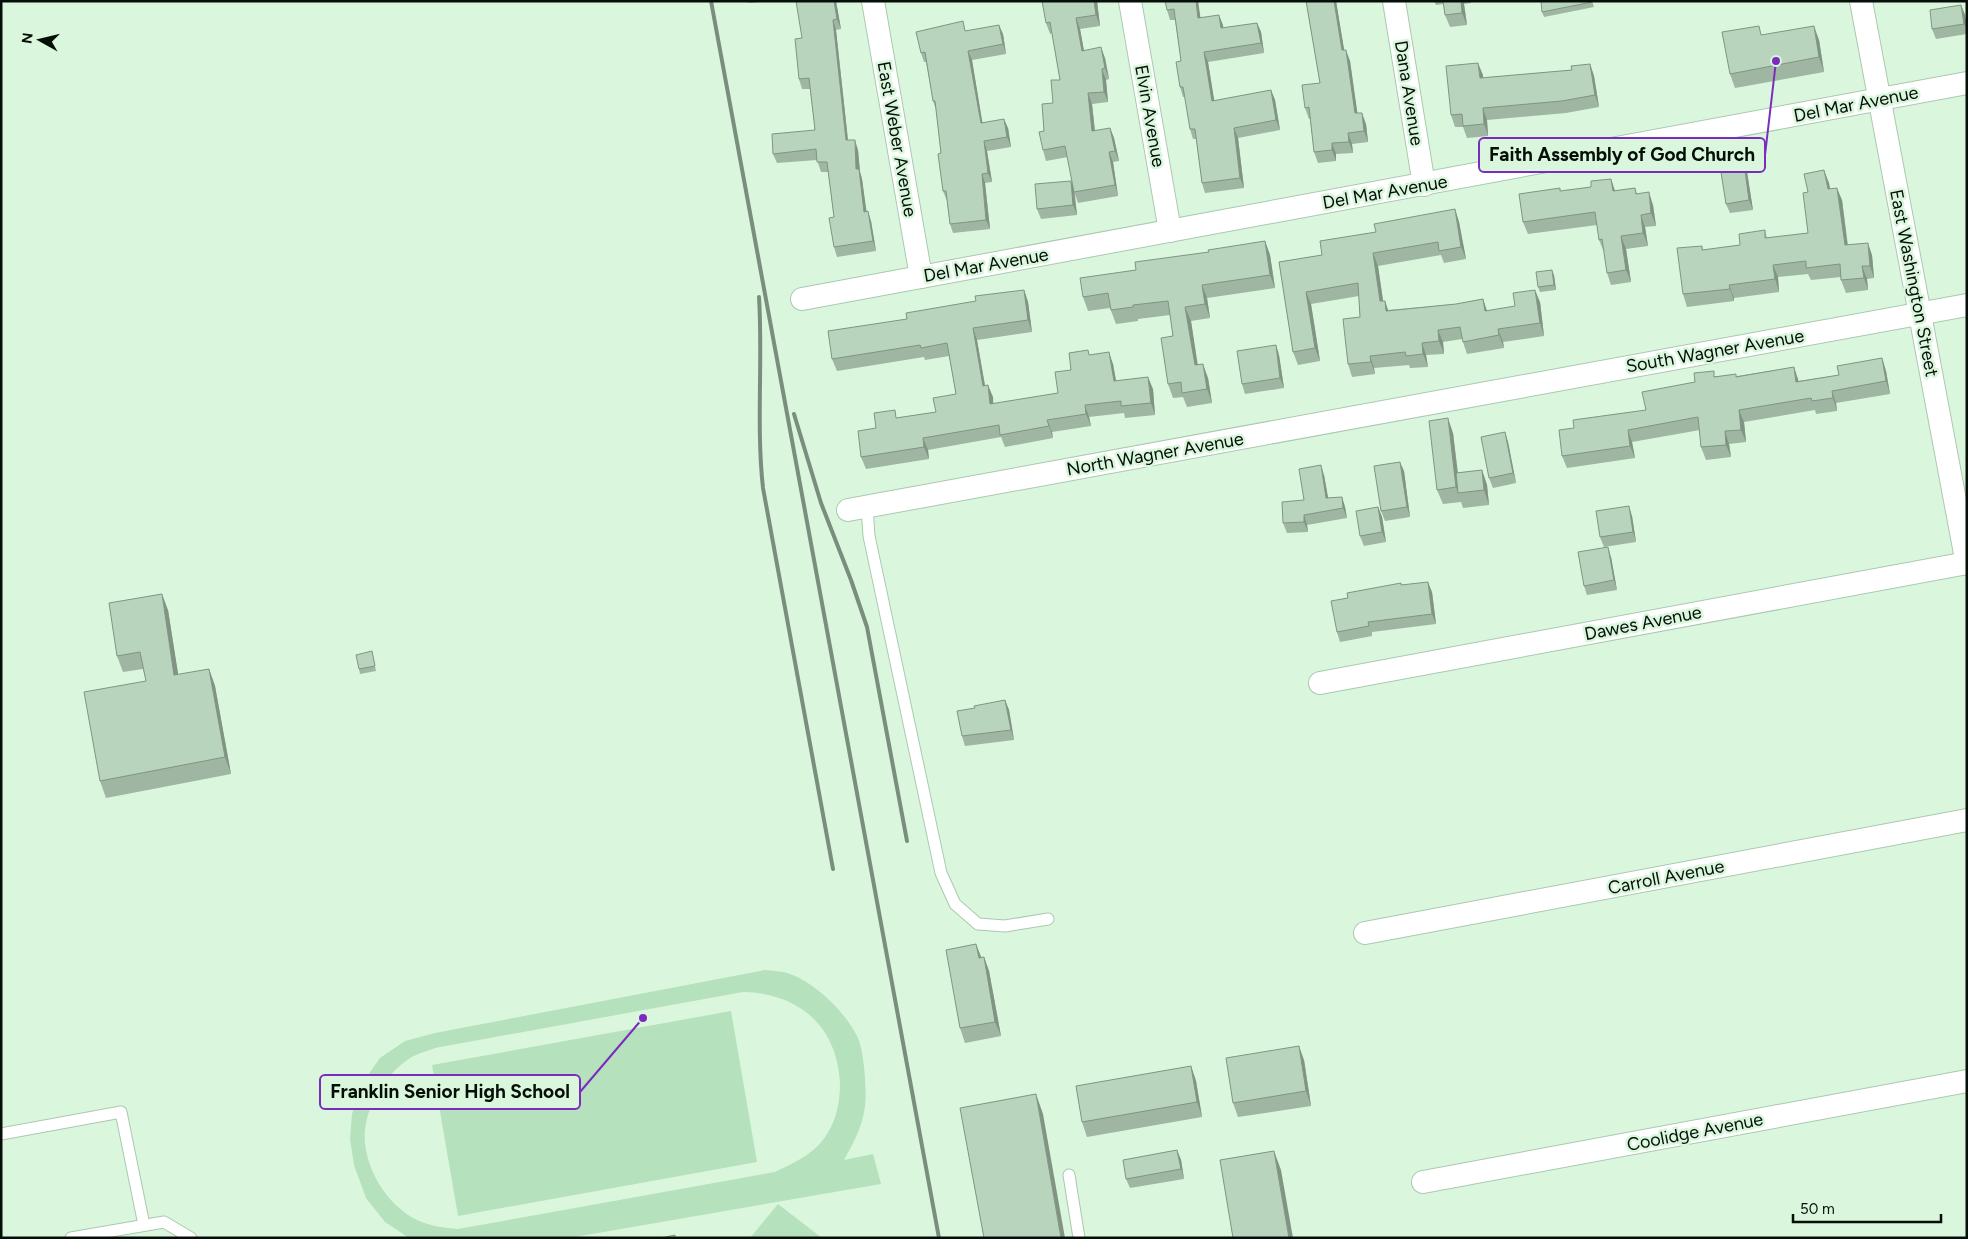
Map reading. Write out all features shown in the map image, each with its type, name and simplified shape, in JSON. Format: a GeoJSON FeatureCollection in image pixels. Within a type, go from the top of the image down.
{"type":"FeatureCollection","features":[{"type":"Feature","properties":{"kind":"street","name":"East Weber Avenue"},"geometry":{"type":"LineString","coordinates":[[873,1],[921,277]]}},
{"type":"Feature","properties":{"kind":"street","name":"Elvin Avenue"},"geometry":{"type":"LineString","coordinates":[[1130,1],[1170,231]]}},
{"type":"Feature","properties":{"kind":"street","name":"Dana Avenue"},"geometry":{"type":"LineString","coordinates":[[1394,1],[1424,185]]}},
{"type":"Feature","properties":{"kind":"street","name":"East Washington Street"},"geometry":{"type":"LineString","coordinates":[[1861,1],[1967,563]]}},
{"type":"Feature","properties":{"kind":"street","name":"Del Mar Avenue"},"geometry":{"type":"LineString","coordinates":[[802,299],[1967,83]]}},
{"type":"Feature","properties":{"kind":"street","name":"South Wagner Avenue"},"geometry":{"type":"LineString","coordinates":[[1462,397],[1967,305]]}},
{"type":"Feature","properties":{"kind":"street","name":"North Wagner Avenue"},"geometry":{"type":"LineString","coordinates":[[857,509],[1462,397]]}},
{"type":"Feature","properties":{"kind":"street","name":"Dawes Avenue"},"geometry":{"type":"LineString","coordinates":[[1320,683],[1967,563]]}},
{"type":"Feature","properties":{"kind":"street","name":"Carroll Avenue"},"geometry":{"type":"LineString","coordinates":[[1365,933],[1967,820]]}},
{"type":"Feature","properties":{"kind":"street","name":"Coolidge Avenue"},"geometry":{"type":"LineString","coordinates":[[1423,1182],[1967,1081]]}},
{"type":"Feature","properties":{"kind":"lane"},"geometry":{"type":"LineString","coordinates":[[857,509],[869,536],[939,864],[955,904],[978,924],[1005,926],[1048,919]]}},
{"type":"Feature","properties":{"kind":"lane"},"geometry":{"type":"LineString","coordinates":[[1,1134],[122,1112],[144,1225]]}},
{"type":"Feature","properties":{"kind":"lane"},"geometry":{"type":"LineString","coordinates":[[1069,1175],[1079,1238]]}},
{"type":"Feature","properties":{"kind":"lane"},"geometry":{"type":"LineString","coordinates":[[71,1238],[164,1222],[191,1238]]}},
{"type":"Feature","properties":{"kind":"green space"},"geometry":{"type":"Polygon","coordinates":[[[765,970],[784,972],[817,989],[837,1008],[853,1028],[858,1038],[865,1071],[865,1106],[860,1127],[844,1160],[873,1154],[881,1184],[569,1238],[409,1238],[385,1222],[366,1198],[354,1165],[350,1139],[352,1114],[361,1085],[380,1058],[405,1041],[435,1033],[765,970]],[[743,992],[435,1048],[410,1058],[400,1065],[384,1084],[371,1107],[367,1119],[365,1143],[370,1166],[375,1177],[389,1198],[407,1214],[427,1224],[458,1229],[775,1172],[790,1165],[817,1147],[836,1116],[840,1083],[837,1063],[823,1029],[811,1016],[798,1006],[763,994],[743,992]]]}},
{"type":"Feature","properties":{"kind":"green space"},"geometry":{"type":"Polygon","coordinates":[[[731,1011],[757,1162],[458,1216],[432,1065],[731,1011]]]}},
{"type":"Feature","properties":{"kind":"green space"},"geometry":{"type":"Polygon","coordinates":[[[778,1204],[822,1238],[750,1238],[778,1204]]]}},
{"type":"Feature","properties":{"kind":"building"},"geometry":{"type":"Polygon","coordinates":[[[796,1],[834,1],[837,19],[833,20],[846,140],[855,140],[856,169],[859,169],[864,212],[868,211],[873,241],[834,247],[829,218],[834,217],[827,162],[817,162],[816,149],[773,154],[772,134],[815,130],[809,78],[799,79],[795,39],[802,38],[796,1]]]}},
{"type":"Feature","properties":{"kind":"building"},"geometry":{"type":"Polygon","coordinates":[[[1042,1],[1094,1],[1096,15],[1076,18],[1082,51],[1101,47],[1105,68],[1102,69],[1104,92],[1088,93],[1092,131],[1110,128],[1115,151],[1109,152],[1115,185],[1074,192],[1065,146],[1043,150],[1039,132],[1044,131],[1042,104],[1053,103],[1051,80],[1060,80],[1050,22],[1046,23],[1042,1]]]}},
{"type":"Feature","properties":{"kind":"building"},"geometry":{"type":"Polygon","coordinates":[[[1165,1],[1196,1],[1198,18],[1219,15],[1221,28],[1257,23],[1261,43],[1204,52],[1212,101],[1271,90],[1276,120],[1234,128],[1240,178],[1202,183],[1195,129],[1190,129],[1183,87],[1180,87],[1176,62],[1181,61],[1174,9],[1167,10],[1165,1]]]}},
{"type":"Feature","properties":{"kind":"building"},"geometry":{"type":"Polygon","coordinates":[[[1306,1],[1334,1],[1342,50],[1346,50],[1355,113],[1362,113],[1364,131],[1348,133],[1349,142],[1332,143],[1332,150],[1314,152],[1309,107],[1305,108],[1302,85],[1320,83],[1306,1]]]}},
{"type":"Feature","properties":{"kind":"building"},"geometry":{"type":"Polygon","coordinates":[[[1443,1],[1461,1],[1462,13],[1445,15],[1443,1]]]}},
{"type":"Feature","properties":{"kind":"building"},"geometry":{"type":"Polygon","coordinates":[[[1541,1],[1592,1],[1592,2],[1542,12],[1541,1]]]}},
{"type":"Feature","properties":{"kind":"building"},"geometry":{"type":"Polygon","coordinates":[[[1961,5],[1964,24],[1932,29],[1930,10],[1961,5]]]}},
{"type":"Feature","properties":{"kind":"building"},"geometry":{"type":"Polygon","coordinates":[[[963,21],[965,31],[999,25],[1003,44],[968,51],[981,123],[1004,119],[1007,137],[984,141],[988,173],[982,174],[986,220],[950,224],[946,191],[943,191],[938,154],[941,153],[935,101],[933,101],[925,52],[921,53],[916,32],[963,21]]]}},
{"type":"Feature","properties":{"kind":"building"},"geometry":{"type":"Polygon","coordinates":[[[1759,26],[1761,35],[1814,26],[1819,57],[1730,74],[1722,32],[1759,26]]]}},
{"type":"Feature","properties":{"kind":"building"},"geometry":{"type":"Polygon","coordinates":[[[1478,63],[1480,78],[1572,70],[1571,66],[1590,64],[1595,95],[1562,101],[1483,108],[1484,124],[1463,126],[1462,114],[1451,115],[1446,66],[1478,63]]]}},
{"type":"Feature","properties":{"kind":"building"},"geometry":{"type":"Polygon","coordinates":[[[1744,163],[1749,200],[1726,204],[1720,166],[1744,163]]]}},
{"type":"Feature","properties":{"kind":"building"},"geometry":{"type":"Polygon","coordinates":[[[1824,170],[1828,189],[1837,188],[1845,245],[1868,243],[1870,266],[1862,266],[1864,278],[1841,280],[1840,264],[1806,268],[1806,261],[1773,265],[1775,279],[1729,285],[1730,289],[1683,294],[1677,248],[1702,246],[1702,250],[1740,245],[1739,234],[1765,230],[1765,238],[1808,233],[1803,193],[1808,192],[1804,174],[1824,170]]]}},
{"type":"Feature","properties":{"kind":"building"},"geometry":{"type":"Polygon","coordinates":[[[1611,179],[1613,191],[1635,188],[1636,194],[1649,192],[1651,213],[1641,215],[1643,233],[1621,236],[1626,270],[1607,273],[1602,239],[1599,240],[1595,212],[1523,222],[1519,194],[1560,188],[1560,191],[1591,187],[1591,181],[1611,179]]]}},
{"type":"Feature","properties":{"kind":"building"},"geometry":{"type":"Polygon","coordinates":[[[1071,181],[1073,205],[1037,209],[1035,184],[1071,181]]]}},
{"type":"Feature","properties":{"kind":"building"},"geometry":{"type":"Polygon","coordinates":[[[1455,209],[1461,247],[1439,251],[1438,242],[1373,253],[1380,301],[1385,301],[1386,311],[1456,304],[1483,299],[1485,311],[1515,306],[1513,293],[1535,290],[1540,323],[1498,329],[1499,335],[1463,342],[1460,327],[1438,330],[1439,341],[1422,343],[1423,354],[1406,356],[1405,352],[1370,356],[1371,362],[1348,364],[1343,319],[1360,317],[1358,283],[1306,292],[1315,348],[1293,352],[1279,262],[1322,255],[1320,241],[1376,232],[1374,224],[1455,209]]]}},
{"type":"Feature","properties":{"kind":"building"},"geometry":{"type":"Polygon","coordinates":[[[1265,241],[1270,275],[1202,285],[1205,304],[1185,307],[1195,365],[1203,364],[1207,389],[1182,393],[1181,382],[1168,384],[1161,338],[1173,336],[1168,301],[1133,305],[1133,307],[1111,310],[1108,293],[1083,297],[1080,278],[1136,270],[1135,262],[1209,252],[1208,250],[1265,241]]]}},
{"type":"Feature","properties":{"kind":"building"},"geometry":{"type":"Polygon","coordinates":[[[1552,270],[1554,285],[1538,287],[1536,272],[1552,270]]]}},
{"type":"Feature","properties":{"kind":"building"},"geometry":{"type":"Polygon","coordinates":[[[1024,290],[1028,320],[973,328],[983,386],[988,385],[990,404],[1058,393],[1055,372],[1071,370],[1069,353],[1088,350],[1089,355],[1109,352],[1114,381],[1148,377],[1151,403],[1121,406],[1121,401],[1085,405],[1086,414],[1047,420],[1049,426],[1000,435],[999,425],[923,438],[924,447],[861,457],[858,431],[876,428],[874,413],[895,410],[896,418],[936,412],[933,398],[956,394],[947,343],[921,348],[920,345],[832,359],[828,331],[907,319],[906,313],[976,301],[975,296],[1024,290]]]}},
{"type":"Feature","properties":{"kind":"building"},"geometry":{"type":"Polygon","coordinates":[[[1276,345],[1280,378],[1242,384],[1237,351],[1276,345]]]}},
{"type":"Feature","properties":{"kind":"building"},"geometry":{"type":"Polygon","coordinates":[[[1882,358],[1886,381],[1832,391],[1833,398],[1812,401],[1811,398],[1739,410],[1741,430],[1725,431],[1726,445],[1701,447],[1698,417],[1628,430],[1630,446],[1562,456],[1559,430],[1574,428],[1573,420],[1646,410],[1642,392],[1695,382],[1694,373],[1714,371],[1714,377],[1736,374],[1736,377],[1794,367],[1796,382],[1839,375],[1837,366],[1882,358]]]}},
{"type":"Feature","properties":{"kind":"building"},"geometry":{"type":"Polygon","coordinates":[[[1448,418],[1456,487],[1437,490],[1429,421],[1448,418]]]}},
{"type":"Feature","properties":{"kind":"building"},"geometry":{"type":"Polygon","coordinates":[[[1505,432],[1513,473],[1489,478],[1481,437],[1505,432]]]}},
{"type":"Feature","properties":{"kind":"building"},"geometry":{"type":"Polygon","coordinates":[[[1400,462],[1407,507],[1381,511],[1374,466],[1400,462]]]}},
{"type":"Feature","properties":{"kind":"building"},"geometry":{"type":"Polygon","coordinates":[[[1321,465],[1326,498],[1342,497],[1343,508],[1304,515],[1304,522],[1283,523],[1282,502],[1304,500],[1299,469],[1321,465]]]}},
{"type":"Feature","properties":{"kind":"building"},"geometry":{"type":"Polygon","coordinates":[[[1482,470],[1484,490],[1458,493],[1456,473],[1482,470]]]}},
{"type":"Feature","properties":{"kind":"building"},"geometry":{"type":"Polygon","coordinates":[[[1629,506],[1633,532],[1600,537],[1596,511],[1629,506]]]}},
{"type":"Feature","properties":{"kind":"building"},"geometry":{"type":"Polygon","coordinates":[[[1378,507],[1382,532],[1360,536],[1356,511],[1378,507]]]}},
{"type":"Feature","properties":{"kind":"building"},"geometry":{"type":"Polygon","coordinates":[[[1608,547],[1614,580],[1584,586],[1578,552],[1608,547]]]}},
{"type":"Feature","properties":{"kind":"building"},"geometry":{"type":"Polygon","coordinates":[[[1428,582],[1432,614],[1368,622],[1369,626],[1337,632],[1331,601],[1348,598],[1347,593],[1401,583],[1401,585],[1428,582]]]}},
{"type":"Feature","properties":{"kind":"building"},"geometry":{"type":"Polygon","coordinates":[[[162,594],[174,675],[209,669],[225,757],[100,781],[84,692],[146,681],[140,652],[117,656],[109,603],[162,594]]]}},
{"type":"Feature","properties":{"kind":"building"},"geometry":{"type":"Polygon","coordinates":[[[372,651],[375,666],[359,669],[356,655],[372,651]]]}},
{"type":"Feature","properties":{"kind":"building"},"geometry":{"type":"Polygon","coordinates":[[[1005,700],[1011,730],[962,736],[957,711],[1005,700]]]}},
{"type":"Feature","properties":{"kind":"building"},"geometry":{"type":"Polygon","coordinates":[[[976,944],[979,958],[984,957],[995,1022],[960,1028],[946,950],[976,944]]]}},
{"type":"Feature","properties":{"kind":"building"},"geometry":{"type":"Polygon","coordinates":[[[1299,1046],[1306,1091],[1233,1103],[1226,1058],[1299,1046]]]}},
{"type":"Feature","properties":{"kind":"building"},"geometry":{"type":"Polygon","coordinates":[[[1191,1066],[1197,1102],[1082,1122],[1076,1086],[1191,1066]]]}},
{"type":"Feature","properties":{"kind":"building"},"geometry":{"type":"Polygon","coordinates":[[[1036,1094],[1061,1238],[984,1238],[960,1108],[1036,1094]]]}},
{"type":"Feature","properties":{"kind":"building"},"geometry":{"type":"Polygon","coordinates":[[[1177,1150],[1181,1169],[1126,1179],[1123,1160],[1177,1150]]]}},
{"type":"Feature","properties":{"kind":"building"},"geometry":{"type":"Polygon","coordinates":[[[1274,1151],[1289,1238],[1233,1238],[1220,1160],[1274,1151]]]}},
{"type":"Feature","properties":{"kind":"building"},"geometry":{"type":"Polygon","coordinates":[[[675,1235],[675,1238],[661,1238],[675,1235]]]}},
{"type":"Feature","properties":{"kind":"railway"},"geometry":{"type":"LineString","coordinates":[[711,1],[939,1238]]}},
{"type":"Feature","properties":{"kind":"railway"},"geometry":{"type":"LineString","coordinates":[[759,297],[760,441],[763,488],[833,869]]}},
{"type":"Feature","properties":{"kind":"railway"},"geometry":{"type":"LineString","coordinates":[[794,414],[821,503],[867,627],[907,841]]}},
{"type":"Feature","properties":{"kind":"place","name":"Faith Assembly of God Church"},"geometry":{"type":"Point","coordinates":[1776,61]}},
{"type":"Feature","properties":{"kind":"place","name":"Franklin Senior High School"},"geometry":{"type":"Point","coordinates":[643,1018]}}]}
